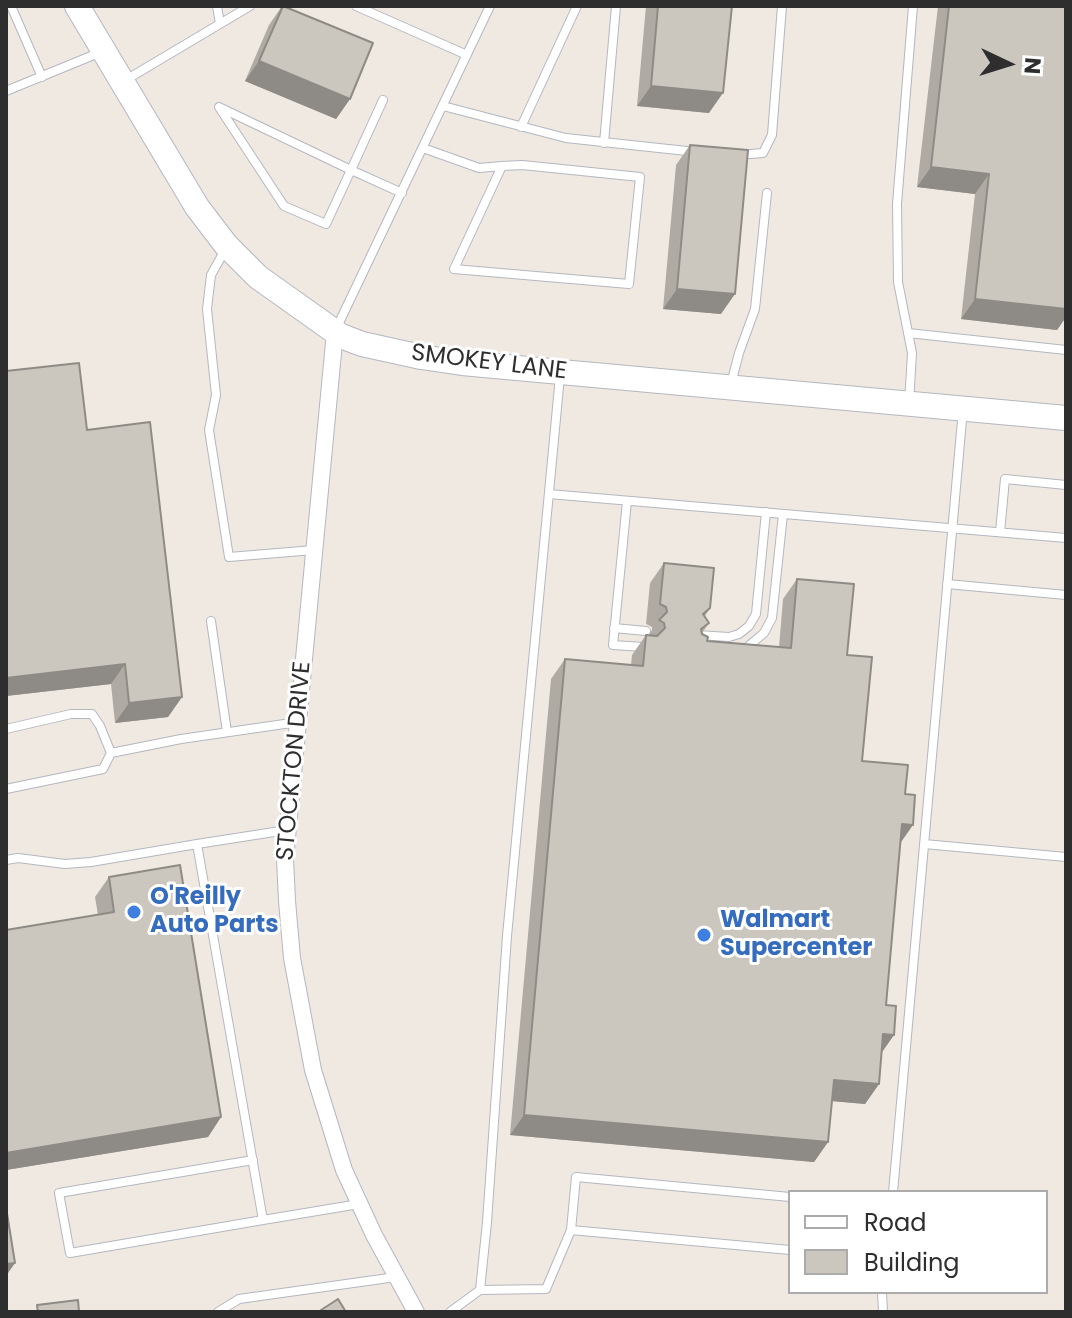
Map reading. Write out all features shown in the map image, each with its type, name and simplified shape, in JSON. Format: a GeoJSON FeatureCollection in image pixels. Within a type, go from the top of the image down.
{"type":"FeatureCollection","features":[{"type":"Feature","properties":{"kind":"street","name":"SMOKEY LANE"},"geometry":{"type":"LineString","coordinates":[[77,6],[197,207],[228,247],[258,277],[335,332],[362,344],[421,357],[561,372],[1066,418]]}},
{"type":"Feature","properties":{"kind":"street","name":"STOCKTON DRIVE"},"geometry":{"type":"LineString","coordinates":[[335,332],[285,859],[287,901],[292,958],[313,1070],[344,1170],[416,1312]]}},
{"type":"Feature","properties":{"kind":"lane"},"geometry":{"type":"LineString","coordinates":[[11,6],[42,77]]}},
{"type":"Feature","properties":{"kind":"lane"},"geometry":{"type":"LineString","coordinates":[[217,6],[220,24]]}},
{"type":"Feature","properties":{"kind":"lane"},"geometry":{"type":"LineString","coordinates":[[122,82],[250,6]]}},
{"type":"Feature","properties":{"kind":"lane"},"geometry":{"type":"LineString","coordinates":[[356,6],[467,55]]}},
{"type":"Feature","properties":{"kind":"lane"},"geometry":{"type":"LineString","coordinates":[[335,332],[490,6]]}},
{"type":"Feature","properties":{"kind":"lane"},"geometry":{"type":"LineString","coordinates":[[521,127],[577,6]]}},
{"type":"Feature","properties":{"kind":"lane"},"geometry":{"type":"LineString","coordinates":[[604,143],[616,6]]}},
{"type":"Feature","properties":{"kind":"lane"},"geometry":{"type":"LineString","coordinates":[[728,156],[763,153],[772,135],[782,6]]}},
{"type":"Feature","properties":{"kind":"lane"},"geometry":{"type":"LineString","coordinates":[[909,404],[912,353],[898,282],[897,204],[913,6]]}},
{"type":"Feature","properties":{"kind":"lane"},"geometry":{"type":"LineString","coordinates":[[6,91],[103,51]]}},
{"type":"Feature","properties":{"kind":"lane"},"geometry":{"type":"LineString","coordinates":[[383,100],[351,170],[326,224],[284,206],[219,107],[351,170],[402,193]]}},
{"type":"Feature","properties":{"kind":"lane"},"geometry":{"type":"LineString","coordinates":[[443,106],[566,138],[712,154]]}},
{"type":"Feature","properties":{"kind":"lane"},"geometry":{"type":"LineString","coordinates":[[423,148],[479,168],[502,166],[522,165],[640,177],[629,284],[454,269],[502,166]]}},
{"type":"Feature","properties":{"kind":"lane"},"geometry":{"type":"LineString","coordinates":[[731,387],[755,309],[767,193]]}},
{"type":"Feature","properties":{"kind":"lane"},"geometry":{"type":"LineString","coordinates":[[228,247],[211,275],[207,309],[216,395],[209,430],[229,557],[314,550]]}},
{"type":"Feature","properties":{"kind":"lane"},"geometry":{"type":"LineString","coordinates":[[908,333],[1066,350]]}},
{"type":"Feature","properties":{"kind":"lane"},"geometry":{"type":"LineString","coordinates":[[480,1290],[507,936],[561,372]]}},
{"type":"Feature","properties":{"kind":"lane"},"geometry":{"type":"LineString","coordinates":[[893,1190],[963,409]]}},
{"type":"Feature","properties":{"kind":"lane"},"geometry":{"type":"LineString","coordinates":[[1000,532],[1005,479],[1066,485]]}},
{"type":"Feature","properties":{"kind":"lane"},"geometry":{"type":"LineString","coordinates":[[549,494],[1066,538]]}},
{"type":"Feature","properties":{"kind":"lane"},"geometry":{"type":"LineString","coordinates":[[627,501],[613,645],[644,647]]}},
{"type":"Feature","properties":{"kind":"lane"},"geometry":{"type":"LineString","coordinates":[[696,635],[729,637],[739,634],[749,626],[756,614],[766,512]]}},
{"type":"Feature","properties":{"kind":"lane"},"geometry":{"type":"LineString","coordinates":[[739,651],[749,648],[764,633],[772,618],[783,514]]}},
{"type":"Feature","properties":{"kind":"lane"},"geometry":{"type":"LineString","coordinates":[[947,584],[1066,595]]}},
{"type":"Feature","properties":{"kind":"lane"},"geometry":{"type":"LineString","coordinates":[[211,621],[227,732]]}},
{"type":"Feature","properties":{"kind":"lane"},"geometry":{"type":"LineString","coordinates":[[614,628],[646,631]]}},
{"type":"Feature","properties":{"kind":"lane"},"geometry":{"type":"LineString","coordinates":[[6,729],[71,714],[92,714],[111,753],[103,769],[6,789]]}},
{"type":"Feature","properties":{"kind":"lane"},"geometry":{"type":"LineString","coordinates":[[111,753],[298,722]]}},
{"type":"Feature","properties":{"kind":"lane"},"geometry":{"type":"LineString","coordinates":[[6,860],[18,858],[65,864],[91,862],[288,830]]}},
{"type":"Feature","properties":{"kind":"lane"},"geometry":{"type":"LineString","coordinates":[[197,844],[263,1220]]}},
{"type":"Feature","properties":{"kind":"lane"},"geometry":{"type":"LineString","coordinates":[[924,844],[1066,857]]}},
{"type":"Feature","properties":{"kind":"lane"},"geometry":{"type":"LineString","coordinates":[[253,1160],[59,1193],[70,1253],[360,1204]]}},
{"type":"Feature","properties":{"kind":"lane"},"geometry":{"type":"LineString","coordinates":[[450,1312],[480,1290],[546,1289],[571,1230],[576,1177],[788,1197]]}},
{"type":"Feature","properties":{"kind":"lane"},"geometry":{"type":"LineString","coordinates":[[571,1230],[788,1250]]}},
{"type":"Feature","properties":{"kind":"lane"},"geometry":{"type":"LineString","coordinates":[[218,1312],[239,1299],[397,1277]]}},
{"type":"Feature","properties":{"kind":"building"},"geometry":{"type":"Polygon","coordinates":[[[283,6],[373,43],[350,99],[259,61],[283,6]]]}},
{"type":"Feature","properties":{"kind":"building"},"geometry":{"type":"Polygon","coordinates":[[[658,6],[732,6],[723,93],[651,86],[658,6]]]}},
{"type":"Feature","properties":{"kind":"building"},"geometry":{"type":"Polygon","coordinates":[[[949,6],[1066,6],[1066,309],[975,299],[989,174],[931,167],[949,6]]]}},
{"type":"Feature","properties":{"kind":"building"},"geometry":{"type":"Polygon","coordinates":[[[690,145],[748,150],[735,294],[677,289],[690,145]]]}},
{"type":"Feature","properties":{"kind":"building"},"geometry":{"type":"Polygon","coordinates":[[[79,363],[87,430],[150,422],[182,697],[129,703],[125,664],[6,678],[6,371],[79,363]]]}},
{"type":"Feature","properties":{"kind":"building","name":"Walmart Supercenter"},"geometry":{"type":"Polygon","coordinates":[[[664,563],[714,568],[710,608],[703,614],[709,623],[701,629],[702,634],[708,637],[707,641],[791,648],[797,579],[854,584],[847,655],[872,657],[862,761],[908,765],[905,794],[915,795],[913,825],[902,824],[886,1005],[896,1006],[894,1035],[883,1034],[879,1084],[834,1080],[828,1142],[524,1115],[565,659],[643,666],[646,635],[657,636],[665,628],[659,620],[667,612],[666,607],[660,604],[664,563]]]}},
{"type":"Feature","properties":{"kind":"building"},"geometry":{"type":"Polygon","coordinates":[[[180,865],[221,1117],[6,1153],[6,930],[114,912],[109,877],[180,865]]]}},
{"type":"Feature","properties":{"kind":"building"},"geometry":{"type":"Polygon","coordinates":[[[6,1207],[15,1263],[6,1264],[6,1207]]]}},
{"type":"Feature","properties":{"kind":"building"},"geometry":{"type":"Polygon","coordinates":[[[338,1299],[346,1312],[318,1312],[338,1299]]]}},
{"type":"Feature","properties":{"kind":"building"},"geometry":{"type":"Polygon","coordinates":[[[78,1300],[79,1312],[38,1312],[37,1305],[78,1300]]]}},
{"type":"Feature","properties":{"kind":"place","name":"O'Reilly Auto Parts"},"geometry":{"type":"Point","coordinates":[134,912]}},
{"type":"Feature","properties":{"kind":"place","name":"Walmart Supercenter"},"geometry":{"type":"Point","coordinates":[704,935]}}]}
